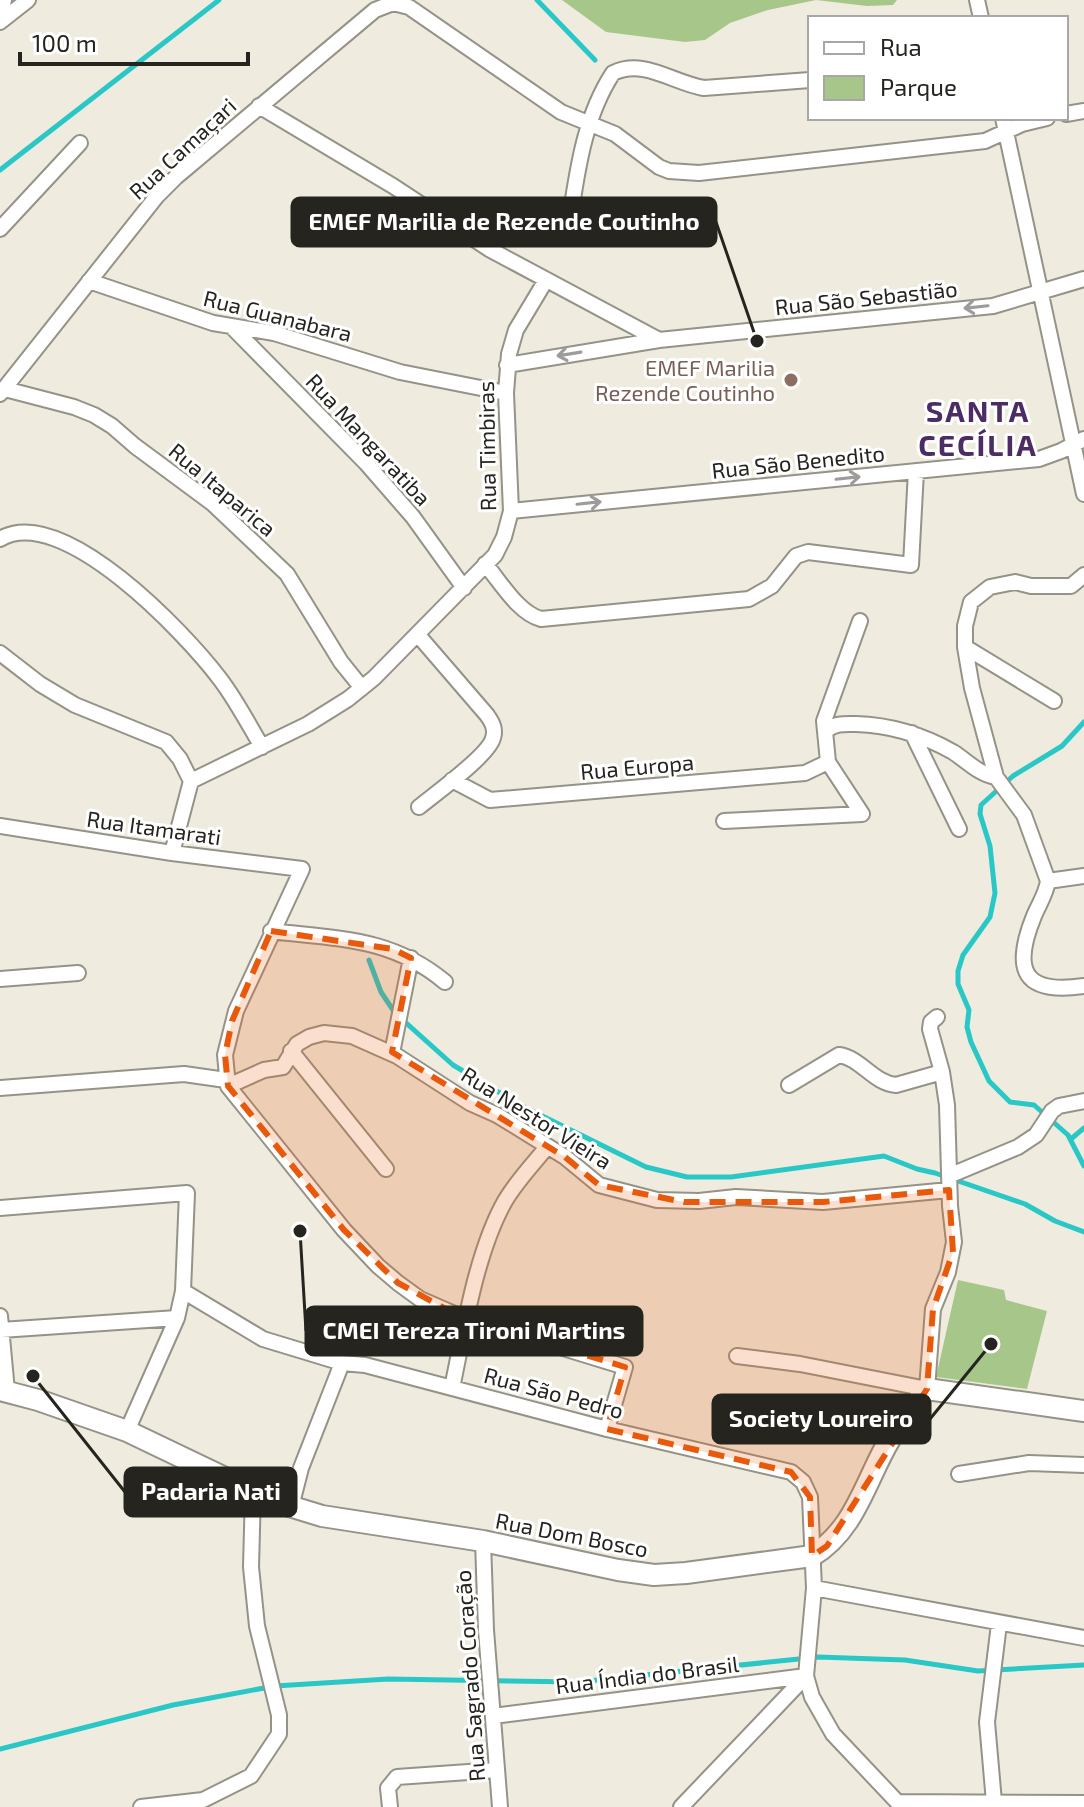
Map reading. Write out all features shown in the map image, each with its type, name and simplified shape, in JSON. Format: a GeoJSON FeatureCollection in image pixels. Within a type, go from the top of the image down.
{"type":"FeatureCollection","features":[{"type":"Feature","properties":{"kind":"street"},"geometry":{"type":"LineString","coordinates":[[0,21],[4,0]]}},
{"type":"Feature","properties":{"kind":"street"},"geometry":{"type":"LineString","coordinates":[[0,21],[28,0]]}},
{"type":"Feature","properties":{"kind":"street","name":"Rua Camaçari"},"geometry":{"type":"LineString","coordinates":[[2,391],[157,196],[194,160],[375,10],[393,3],[409,7],[548,104],[589,123]]}},
{"type":"Feature","properties":{"kind":"street"},"geometry":{"type":"LineString","coordinates":[[571,212],[576,173],[589,123],[606,83],[617,71],[644,68],[687,85],[704,88],[808,80]]}},
{"type":"Feature","properties":{"kind":"street"},"geometry":{"type":"LineString","coordinates":[[259,106],[393,186],[489,249],[659,340]]}},
{"type":"Feature","properties":{"kind":"street"},"geometry":{"type":"LineString","coordinates":[[589,123],[615,134],[659,167],[688,174],[985,141],[1005,125],[1039,120]]}},
{"type":"Feature","properties":{"kind":"street"},"geometry":{"type":"LineString","coordinates":[[1005,125],[1078,442],[1084,494]]}},
{"type":"Feature","properties":{"kind":"street"},"geometry":{"type":"LineString","coordinates":[[0,229],[80,143]]}},
{"type":"Feature","properties":{"kind":"street","name":"Rua São Sebastião"},"geometry":{"type":"LineString","coordinates":[[507,365],[659,340],[993,306],[1084,279]]}},
{"type":"Feature","properties":{"kind":"street","name":"Rua Timbiras"},"geometry":{"type":"LineString","coordinates":[[191,781],[324,715],[362,688],[495,555],[511,511],[507,365],[516,330],[546,280]]}},
{"type":"Feature","properties":{"kind":"street","name":"Rua Guanabara"},"geometry":{"type":"LineString","coordinates":[[89,281],[198,318],[274,333],[400,372],[506,393]]}},
{"type":"Feature","properties":{"kind":"street","name":"Rua Mangaratiba"},"geometry":{"type":"LineString","coordinates":[[232,327],[366,463],[413,517],[464,588]]}},
{"type":"Feature","properties":{"kind":"street","name":"Rua Itaparica"},"geometry":{"type":"LineString","coordinates":[[2,391],[74,407],[94,415],[212,503],[287,574],[341,662],[362,688]]}},
{"type":"Feature","properties":{"kind":"street","name":"Rua São Benedito"},"geometry":{"type":"LineString","coordinates":[[511,511],[1039,459],[1078,442]]}},
{"type":"Feature","properties":{"kind":"street"},"geometry":{"type":"LineString","coordinates":[[485,564],[520,606],[532,617],[541,619],[749,599],[772,586],[796,556],[808,552],[911,565],[916,471]]}},
{"type":"Feature","properties":{"kind":"street"},"geometry":{"type":"LineString","coordinates":[[0,539],[19,532],[48,536],[85,553],[124,581],[167,620],[220,679],[262,747]]}},
{"type":"Feature","properties":{"kind":"street"},"geometry":{"type":"LineString","coordinates":[[1084,575],[1071,586],[1031,586],[1007,582],[982,591],[969,606],[965,647],[972,688],[996,777],[1024,815],[1048,881],[1025,942],[1024,969],[1032,981],[1048,988],[1084,986]]}},
{"type":"Feature","properties":{"kind":"street"},"geometry":{"type":"LineString","coordinates":[[724,821],[862,814],[828,762],[825,713],[860,621]]}},
{"type":"Feature","properties":{"kind":"street"},"geometry":{"type":"LineString","coordinates":[[418,635],[492,721],[494,737],[490,745],[419,807]]}},
{"type":"Feature","properties":{"kind":"street"},"geometry":{"type":"LineString","coordinates":[[965,647],[1054,701]]}},
{"type":"Feature","properties":{"kind":"street"},"geometry":{"type":"LineString","coordinates":[[0,653],[40,684],[75,705],[166,742],[180,759],[191,781],[172,853]]}},
{"type":"Feature","properties":{"kind":"street"},"geometry":{"type":"LineString","coordinates":[[827,730],[833,725],[851,724],[912,733],[996,777]]}},
{"type":"Feature","properties":{"kind":"street"},"geometry":{"type":"LineString","coordinates":[[912,733],[959,829]]}},
{"type":"Feature","properties":{"kind":"street","name":"Rua Europa"},"geometry":{"type":"LineString","coordinates":[[452,780],[490,800],[805,773],[828,762]]}},
{"type":"Feature","properties":{"kind":"street","name":"Rua Itamarati"},"geometry":{"type":"LineString","coordinates":[[0,826],[172,853],[302,869],[271,931]]}},
{"type":"Feature","properties":{"kind":"street"},"geometry":{"type":"LineString","coordinates":[[1048,881],[1084,876]]}},
{"type":"Feature","properties":{"kind":"street"},"geometry":{"type":"LineString","coordinates":[[445,982],[393,949],[370,943],[271,931],[232,1021],[225,1055],[227,1083],[344,1230],[378,1266],[420,1299],[467,1319],[625,1367],[607,1429]]}},
{"type":"Feature","properties":{"kind":"street"},"geometry":{"type":"LineString","coordinates":[[392,1053],[411,958]]}},
{"type":"Feature","properties":{"kind":"street"},"geometry":{"type":"LineString","coordinates":[[0,979],[78,973]]}},
{"type":"Feature","properties":{"kind":"street"},"geometry":{"type":"LineString","coordinates":[[812,1556],[827,1546],[845,1526],[889,1440],[927,1389],[933,1309],[948,1272],[954,1242],[942,1072],[930,1029],[931,1022],[937,1017]]}},
{"type":"Feature","properties":{"kind":"street","name":"Rua Nestor Vieira"},"geometry":{"type":"LineString","coordinates":[[227,1083],[283,1067],[301,1040],[324,1033],[352,1036],[392,1053],[470,1103],[497,1115],[579,1167],[599,1185],[669,1201],[736,1197],[823,1202],[950,1182],[1036,1135],[1059,1106],[1084,1101]]}},
{"type":"Feature","properties":{"kind":"street"},"geometry":{"type":"LineString","coordinates":[[291,1051],[386,1169]]}},
{"type":"Feature","properties":{"kind":"street"},"geometry":{"type":"LineString","coordinates":[[789,1085],[839,1055],[852,1059],[871,1075],[889,1084],[896,1085],[942,1072]]}},
{"type":"Feature","properties":{"kind":"street"},"geometry":{"type":"LineString","coordinates":[[0,1088],[184,1074],[227,1083]]}},
{"type":"Feature","properties":{"kind":"street"},"geometry":{"type":"LineString","coordinates":[[452,1388],[484,1251],[512,1191],[547,1147]]}},
{"type":"Feature","properties":{"kind":"street"},"geometry":{"type":"LineString","coordinates":[[0,1208],[187,1193],[183,1291],[177,1318],[127,1431]]}},
{"type":"Feature","properties":{"kind":"street","name":"Rua São Pedro"},"geometry":{"type":"LineString","coordinates":[[183,1291],[263,1339],[342,1363],[365,1365],[607,1429],[791,1472],[803,1482],[810,1497],[814,1588],[806,1676]]}},
{"type":"Feature","properties":{"kind":"street"},"geometry":{"type":"LineString","coordinates":[[4,1390],[1,1323],[177,1318]]}},
{"type":"Feature","properties":{"kind":"street"},"geometry":{"type":"LineString","coordinates":[[737,1356],[800,1364],[927,1389],[1084,1411]]}},
{"type":"Feature","properties":{"kind":"street"},"geometry":{"type":"LineString","coordinates":[[291,1507],[301,1468],[342,1363]]}},
{"type":"Feature","properties":{"kind":"street","name":"Rua Dom Bosco"},"geometry":{"type":"LineString","coordinates":[[4,1390],[127,1431],[253,1492],[322,1516],[483,1541],[618,1570],[666,1575],[812,1556]]}},
{"type":"Feature","properties":{"kind":"street"},"geometry":{"type":"LineString","coordinates":[[959,1474],[1029,1463],[1084,1465]]}},
{"type":"Feature","properties":{"kind":"street"},"geometry":{"type":"LineString","coordinates":[[141,1807],[203,1800],[251,1776],[279,1734],[279,1715],[257,1626],[251,1567],[253,1492]]}},
{"type":"Feature","properties":{"kind":"street","name":"Rua Sagrado Coração"},"geometry":{"type":"LineString","coordinates":[[483,1541],[486,1630],[500,1807]]}},
{"type":"Feature","properties":{"kind":"street"},"geometry":{"type":"LineString","coordinates":[[814,1588],[1084,1638]]}},
{"type":"Feature","properties":{"kind":"street"},"geometry":{"type":"LineString","coordinates":[[994,1802],[987,1722],[999,1624]]}},
{"type":"Feature","properties":{"kind":"street"},"geometry":{"type":"LineString","coordinates":[[806,1676],[812,1697],[833,1734],[900,1804],[1084,1803]]}},
{"type":"Feature","properties":{"kind":"street"},"geometry":{"type":"LineString","coordinates":[[681,1807],[806,1676]]}},
{"type":"Feature","properties":{"kind":"street","name":"Rua Índia do Brasil"},"geometry":{"type":"LineString","coordinates":[[493,1716],[806,1676]]}},
{"type":"Feature","properties":{"kind":"street"},"geometry":{"type":"LineString","coordinates":[[390,1807],[388,1788],[397,1777],[497,1770]]}},
{"type":"Feature","properties":{"kind":"highlighted area"},"geometry":{"type":"Polygon","coordinates":[[[271,931],[393,949],[411,958],[392,1052],[565,1157],[599,1185],[684,1202],[823,1202],[949,1190],[953,1252],[933,1309],[927,1389],[827,1546],[812,1556],[810,1497],[791,1472],[607,1429],[625,1367],[459,1316],[398,1283],[344,1230],[228,1086],[225,1055],[232,1021],[271,931]]]}},
{"type":"Feature","properties":{"kind":"green space"},"geometry":{"type":"Polygon","coordinates":[[[562,0],[816,0],[768,10],[730,23],[705,40],[685,42],[606,32],[562,0]]]}},
{"type":"Feature","properties":{"kind":"green space"},"geometry":{"type":"Polygon","coordinates":[[[816,0],[897,0],[893,5],[867,6],[816,0]]]}},
{"type":"Feature","properties":{"kind":"green space"},"geometry":{"type":"Polygon","coordinates":[[[958,1280],[1004,1290],[1006,1300],[1047,1311],[1027,1389],[936,1377],[958,1280]]]}},
{"type":"Feature","properties":{"kind":"waterway"},"geometry":{"type":"LineString","coordinates":[[0,170],[219,0]]}},
{"type":"Feature","properties":{"kind":"waterway"},"geometry":{"type":"LineString","coordinates":[[537,0],[595,60]]}},
{"type":"Feature","properties":{"kind":"waterway"},"geometry":{"type":"LineString","coordinates":[[1084,722],[1062,746],[1013,776],[981,805],[980,814],[990,846],[995,893],[990,917],[963,955],[958,971],[958,984],[969,1010],[967,1027],[971,1042],[989,1081],[1010,1102],[1034,1105],[1068,1135],[1084,1166]]}},
{"type":"Feature","properties":{"kind":"waterway"},"geometry":{"type":"LineString","coordinates":[[369,960],[381,992],[395,1013],[453,1065],[522,1106],[646,1167],[687,1177],[731,1177],[884,1156],[1025,1204],[1055,1221],[1084,1232]]}},
{"type":"Feature","properties":{"kind":"waterway"},"geometry":{"type":"LineString","coordinates":[[1071,1139],[1084,1128]]}},
{"type":"Feature","properties":{"kind":"waterway"},"geometry":{"type":"LineString","coordinates":[[0,1749],[173,1705],[275,1686],[388,1679],[578,1682],[818,1657],[905,1660],[978,1671],[1084,1665]]}},
{"type":"Feature","properties":{"kind":"place","name":"EMEF Marilia de Rezende Coutinho"},"geometry":{"type":"Point","coordinates":[757,341]}},
{"type":"Feature","properties":{"kind":"place","name":"EMEF Marilia Rezende Coutinho"},"geometry":{"type":"Point","coordinates":[791,380]}},
{"type":"Feature","properties":{"kind":"place","name":"CMEI Tereza Tironi Martins"},"geometry":{"type":"Point","coordinates":[300,1231]}},
{"type":"Feature","properties":{"kind":"place","name":"Society Loureiro"},"geometry":{"type":"Point","coordinates":[991,1344]}},
{"type":"Feature","properties":{"kind":"place","name":"Padaria Nati"},"geometry":{"type":"Point","coordinates":[33,1376]}},
{"type":"Feature","properties":{"kind":"district","name":"SANTA CECÍLIA"},"geometry":{"type":"Point","coordinates":[978,427]}}]}
